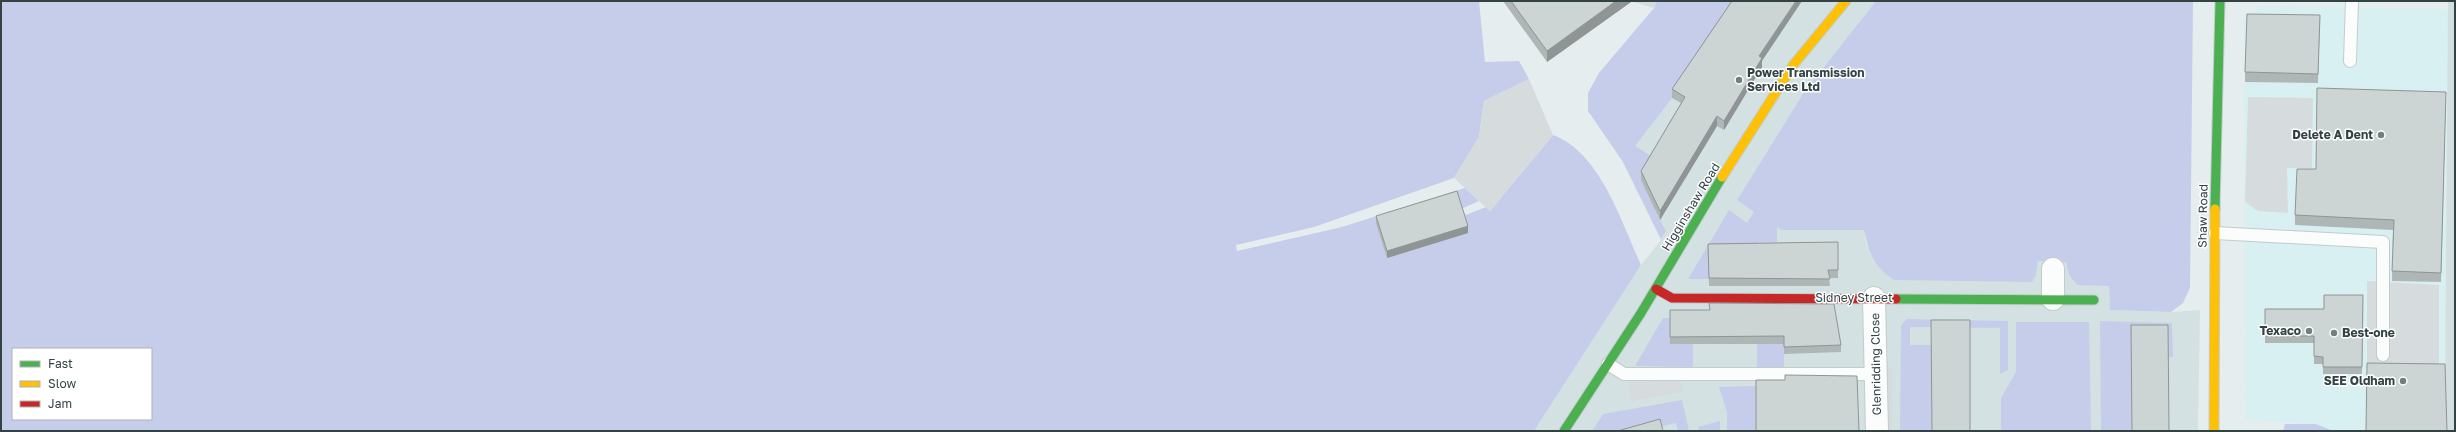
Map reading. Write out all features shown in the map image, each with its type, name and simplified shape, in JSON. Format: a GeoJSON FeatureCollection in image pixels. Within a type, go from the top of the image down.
{"type":"FeatureCollection","features":[{"type":"Feature","properties":{"kind":"street","name":"Higginshaw Road"},"geometry":{"type":"LineString","coordinates":[[1564,431],[1656,289],[1754,125],[1800,55],[1846,1]]}},
{"type":"Feature","properties":{"kind":"street","name":"Shaw Road"},"geometry":{"type":"LineString","coordinates":[[2214,431],[2215,233],[2220,1]]}},
{"type":"Feature","properties":{"kind":"street"},"geometry":{"type":"LineString","coordinates":[[2053,269],[2053,299]]}},
{"type":"Feature","properties":{"kind":"street","name":"Sidney Street"},"geometry":{"type":"LineString","coordinates":[[1656,289],[1672,298],[2094,300]]}},
{"type":"Feature","properties":{"kind":"street","name":"Glenridding Close"},"geometry":{"type":"LineString","coordinates":[[1874,298],[1876,431]]}},
{"type":"Feature","properties":{"kind":"lane"},"geometry":{"type":"LineString","coordinates":[[2350,61],[2352,1]]}},
{"type":"Feature","properties":{"kind":"lane"},"geometry":{"type":"LineString","coordinates":[[2215,233],[2383,242],[2383,355]]}},
{"type":"Feature","properties":{"kind":"lane"},"geometry":{"type":"LineString","coordinates":[[1608,364],[1624,374],[1876,374]]}},
{"type":"Feature","properties":{"kind":"shaded area"},"geometry":{"type":"Polygon","coordinates":[[[1,1],[1479,1],[1485,62],[1519,61],[1529,79],[1484,101],[1479,137],[1454,178],[1314,227],[1236,245],[1237,251],[1342,227],[1465,188],[1479,201],[1461,209],[1463,216],[1486,207],[1490,211],[1553,135],[1569,144],[1584,157],[1608,191],[1641,265],[1534,431],[1,431],[1,1]]]}},
{"type":"Feature","properties":{"kind":"shaded area"},"geometry":{"type":"Polygon","coordinates":[[[1630,1],[1657,1],[1654,8],[1630,1]]]}},
{"type":"Feature","properties":{"kind":"shaded area"},"geometry":{"type":"Polygon","coordinates":[[[1657,1],[1737,1],[1672,98],[1635,146],[1654,158],[1657,215],[1666,231],[1661,239],[1623,162],[1588,111],[1588,93],[1599,73],[1654,8],[1657,1]]]}},
{"type":"Feature","properties":{"kind":"shaded area"},"geometry":{"type":"Polygon","coordinates":[[[1737,1],[1876,1],[1804,92],[1737,200],[1781,230],[1864,230],[1867,246],[2036,275],[2038,261],[2067,262],[2069,275],[2077,284],[2109,285],[2110,310],[2171,312],[2200,310],[2198,431],[1534,431],[1641,265],[1661,240],[1623,162],[1737,1]]]}},
{"type":"Feature","properties":{"kind":"shaded area"},"geometry":{"type":"Polygon","coordinates":[[[1876,1],[2193,1],[2190,288],[2183,303],[2171,312],[2110,310],[2109,286],[2077,285],[2069,275],[2066,262],[2038,261],[2036,275],[2032,282],[1894,280],[1877,265],[1873,259],[1864,230],[1781,230],[1777,227],[1777,242],[1758,242],[1758,250],[1708,251],[1709,279],[1688,279],[1729,210],[1747,223],[1754,212],[1737,200],[1804,92],[1876,1]]]}},
{"type":"Feature","properties":{"kind":"shaded area"},"geometry":{"type":"Polygon","coordinates":[[[2448,1],[2455,1],[2455,431],[2447,431],[2445,374],[2448,1]]]}},
{"type":"Feature","properties":{"kind":"shaded area"},"geometry":{"type":"Polygon","coordinates":[[[2261,6],[2448,9],[2445,374],[2447,431],[2333,431],[2316,424],[2245,420],[2244,19],[2261,6]]]}},
{"type":"Feature","properties":{"kind":"shaded area"},"geometry":{"type":"Polygon","coordinates":[[[1529,79],[1553,135],[1490,211],[1454,178],[1479,137],[1484,101],[1529,79]]]}},
{"type":"Feature","properties":{"kind":"shaded area"},"geometry":{"type":"Polygon","coordinates":[[[2248,97],[2313,98],[2312,168],[2287,168],[2288,213],[2258,211],[2245,202],[2248,97]]]}},
{"type":"Feature","properties":{"kind":"shaded area"},"geometry":{"type":"Polygon","coordinates":[[[2367,281],[2439,285],[2439,373],[2367,373],[2367,281]]]}},
{"type":"Feature","properties":{"kind":"shaded area"},"geometry":{"type":"Polygon","coordinates":[[[1784,317],[1784,367],[1757,367],[1757,344],[1784,317]]]}},
{"type":"Feature","properties":{"kind":"shaded area"},"geometry":{"type":"Polygon","coordinates":[[[1663,318],[1670,318],[1670,344],[1693,344],[1693,367],[1635,366],[1663,318]]]}},
{"type":"Feature","properties":{"kind":"shaded area"},"geometry":{"type":"Polygon","coordinates":[[[1906,319],[2008,321],[2008,370],[2000,374],[2000,328],[1910,327],[1910,345],[1931,345],[1932,431],[1900,431],[1901,326],[1906,319]]]}},
{"type":"Feature","properties":{"kind":"shaded area"},"geometry":{"type":"Polygon","coordinates":[[[2100,321],[2172,323],[2173,357],[2168,357],[2132,431],[2101,431],[2100,321]]]}},
{"type":"Feature","properties":{"kind":"shaded area"},"geometry":{"type":"Polygon","coordinates":[[[2016,322],[2089,322],[2091,431],[2001,431],[2001,398],[2016,372],[2016,322]]]}},
{"type":"Feature","properties":{"kind":"shaded area"},"geometry":{"type":"Polygon","coordinates":[[[1884,368],[1892,368],[1893,431],[1884,431],[1884,368]]]}},
{"type":"Feature","properties":{"kind":"shaded area"},"geometry":{"type":"Polygon","coordinates":[[[1681,381],[1684,392],[1631,401],[1628,382],[1681,381]]]}},
{"type":"Feature","properties":{"kind":"shaded area"},"geometry":{"type":"Polygon","coordinates":[[[1756,386],[1756,431],[1727,431],[1727,412],[1719,387],[1756,386]]]}},
{"type":"Feature","properties":{"kind":"shaded area"},"geometry":{"type":"Polygon","coordinates":[[[1682,400],[1689,431],[1678,431],[1676,423],[1644,431],[1592,431],[1603,414],[1682,400]]]}},
{"type":"Feature","properties":{"kind":"shaded area"},"geometry":{"type":"Polygon","coordinates":[[[1720,421],[1720,431],[1699,431],[1698,427],[1720,421]]]}},
{"type":"Feature","properties":{"kind":"shaded area"},"geometry":{"type":"Polygon","coordinates":[[[2285,424],[2316,424],[2333,431],[2283,431],[2285,424]]]}},
{"type":"Feature","properties":{"kind":"building"},"geometry":{"type":"Polygon","coordinates":[[[1511,1],[1616,1],[1547,51],[1511,1]]]}},
{"type":"Feature","properties":{"kind":"building"},"geometry":{"type":"Polygon","coordinates":[[[1732,1],[1796,1],[1759,56],[1762,58],[1724,121],[1717,116],[1660,211],[1641,171],[1685,97],[1672,89],[1732,1]]]}},
{"type":"Feature","properties":{"kind":"building"},"geometry":{"type":"Polygon","coordinates":[[[2247,14],[2320,15],[2318,74],[2245,72],[2247,14]]]}},
{"type":"Feature","properties":{"kind":"building"},"geometry":{"type":"Polygon","coordinates":[[[2317,88],[2446,92],[2441,273],[2392,271],[2394,220],[2295,215],[2297,169],[2316,169],[2317,88]]]}},
{"type":"Feature","properties":{"kind":"building"},"geometry":{"type":"Polygon","coordinates":[[[1457,191],[1468,226],[1387,251],[1376,216],[1457,191]]]}},
{"type":"Feature","properties":{"kind":"building"},"geometry":{"type":"Polygon","coordinates":[[[1838,242],[1838,270],[1828,270],[1830,279],[1709,278],[1708,244],[1838,242]]]}},
{"type":"Feature","properties":{"kind":"building"},"geometry":{"type":"Polygon","coordinates":[[[2324,295],[2363,295],[2362,367],[2323,367],[2323,357],[2314,356],[2314,336],[2265,336],[2265,309],[2324,309],[2324,295]]]}},
{"type":"Feature","properties":{"kind":"building"},"geometry":{"type":"Polygon","coordinates":[[[1709,303],[1834,304],[1841,345],[1784,347],[1784,336],[1670,337],[1670,310],[1710,310],[1709,303]]]}},
{"type":"Feature","properties":{"kind":"building"},"geometry":{"type":"Polygon","coordinates":[[[1931,320],[1970,320],[1970,431],[1932,431],[1931,320]]]}},
{"type":"Feature","properties":{"kind":"building"},"geometry":{"type":"Polygon","coordinates":[[[2131,325],[2168,325],[2169,431],[2132,431],[2131,325]]]}},
{"type":"Feature","properties":{"kind":"building"},"geometry":{"type":"Polygon","coordinates":[[[2367,363],[2445,364],[2447,431],[2366,431],[2367,363]]]}},
{"type":"Feature","properties":{"kind":"building"},"geometry":{"type":"Polygon","coordinates":[[[1785,375],[1857,376],[1859,431],[1756,431],[1756,380],[1785,380],[1785,375]]]}},
{"type":"Feature","properties":{"kind":"building"},"geometry":{"type":"Polygon","coordinates":[[[1660,419],[1663,431],[1621,430],[1660,419]]]}},
{"type":"Feature","properties":{"kind":"traffic: fast"},"geometry":{"type":"LineString","coordinates":[[2215,209],[2220,1]]}},
{"type":"Feature","properties":{"kind":"traffic: fast"},"geometry":{"type":"LineString","coordinates":[[1564,431],[1641,313],[1722,177]]}},
{"type":"Feature","properties":{"kind":"traffic: fast"},"geometry":{"type":"LineString","coordinates":[[1896,299],[2094,300]]}},
{"type":"Feature","properties":{"kind":"traffic: slow"},"geometry":{"type":"LineString","coordinates":[[1722,177],[1794,64],[1846,1]]}},
{"type":"Feature","properties":{"kind":"traffic: slow"},"geometry":{"type":"LineString","coordinates":[[2214,431],[2215,209]]}},
{"type":"Feature","properties":{"kind":"traffic: jam"},"geometry":{"type":"LineString","coordinates":[[1656,289],[1672,298],[1896,299]]}},
{"type":"Feature","properties":{"kind":"place","name":"Power Transmission Services Ltd"},"geometry":{"type":"Point","coordinates":[1739,80]}},
{"type":"Feature","properties":{"kind":"place","name":"Delete A Dent"},"geometry":{"type":"Point","coordinates":[2381,135]}},
{"type":"Feature","properties":{"kind":"place","name":"Texaco"},"geometry":{"type":"Point","coordinates":[2309,331]}},
{"type":"Feature","properties":{"kind":"place","name":"Best-one"},"geometry":{"type":"Point","coordinates":[2334,333]}},
{"type":"Feature","properties":{"kind":"place","name":"SEE Oldham"},"geometry":{"type":"Point","coordinates":[2403,381]}}]}
